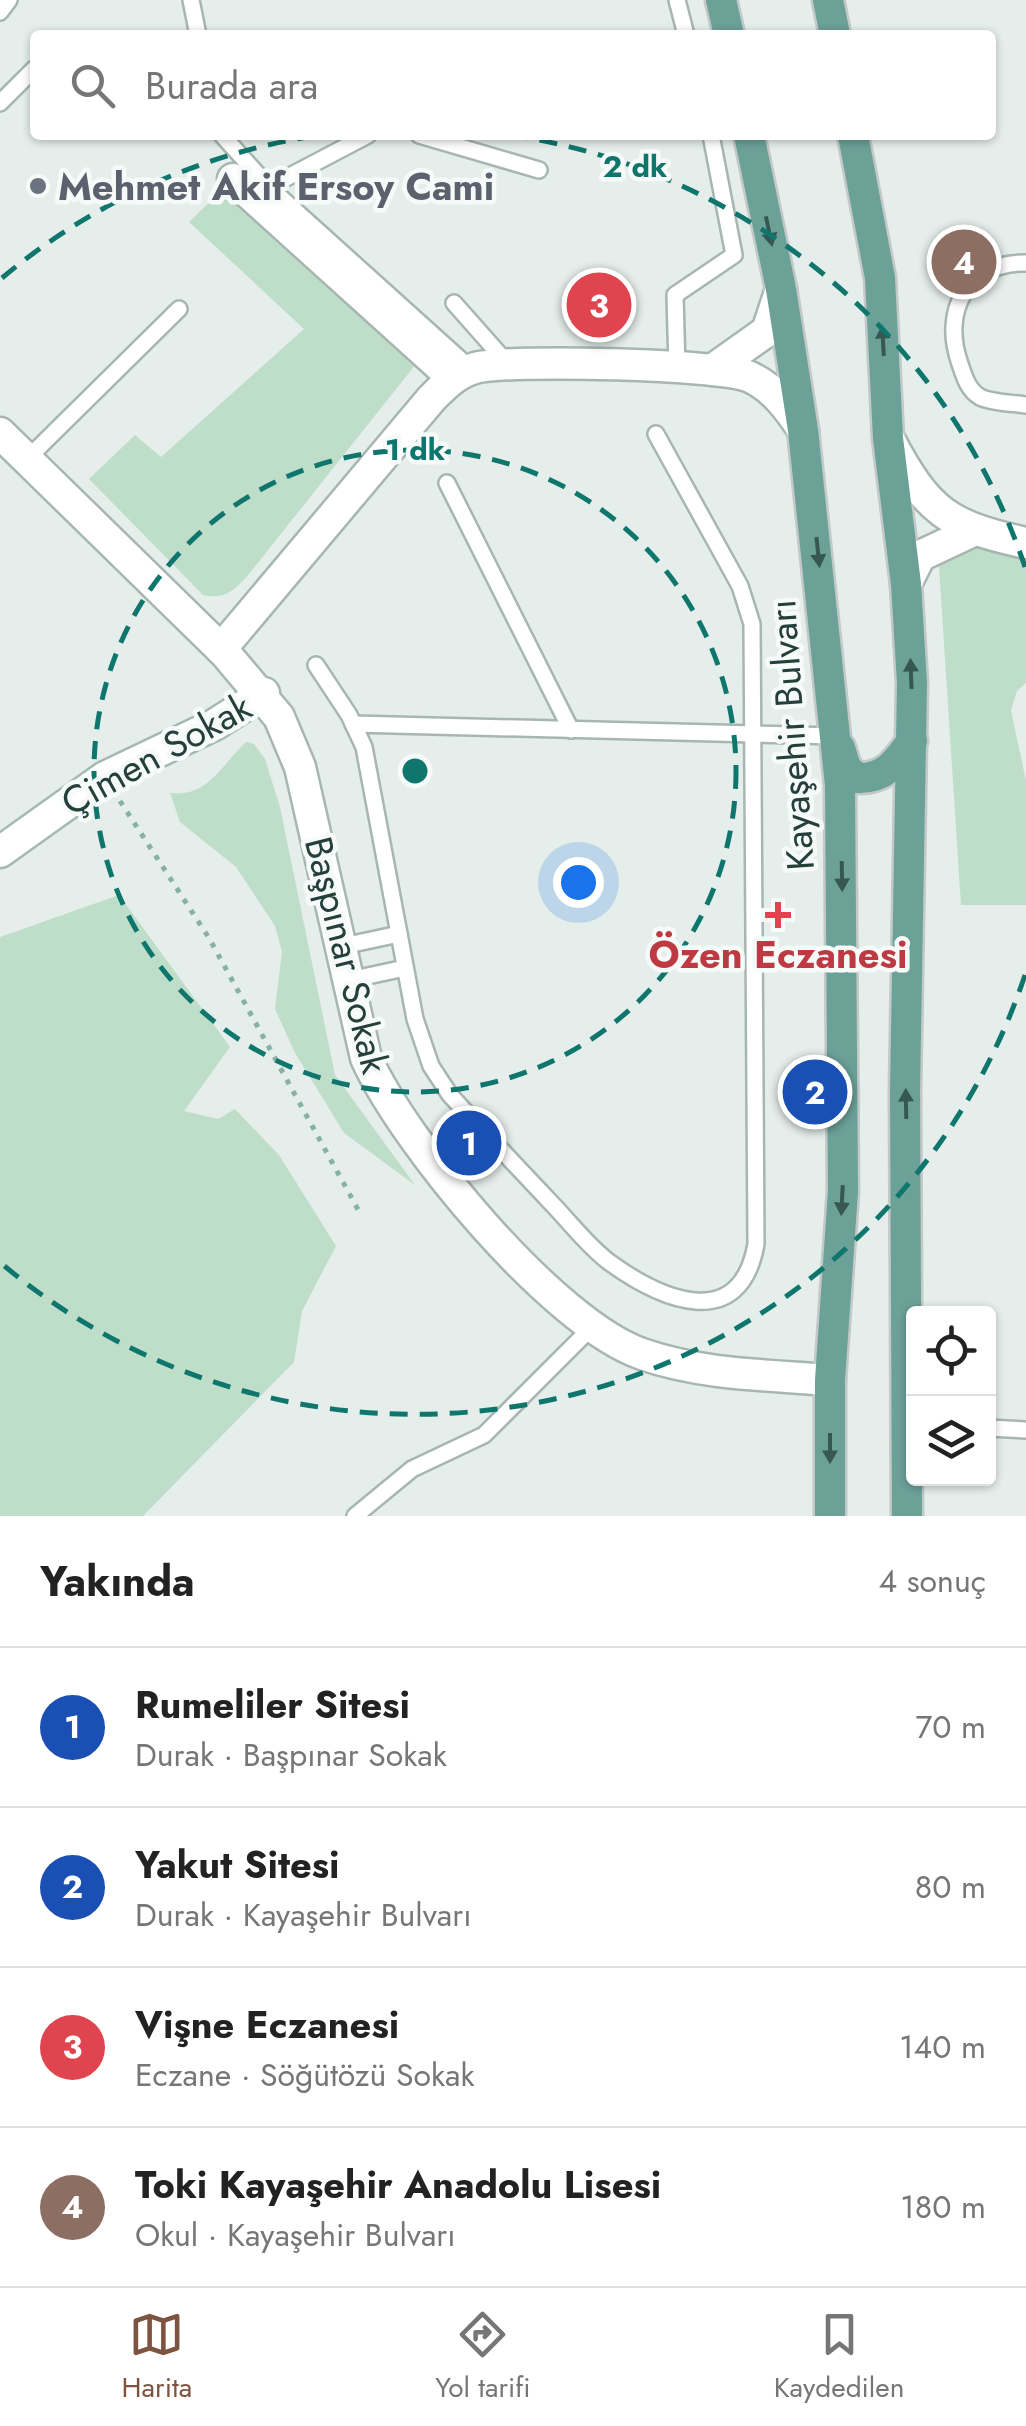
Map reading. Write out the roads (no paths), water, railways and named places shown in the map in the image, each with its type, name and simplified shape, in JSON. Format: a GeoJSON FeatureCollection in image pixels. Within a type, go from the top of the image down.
{"type":"FeatureCollection","features":[{"type":"Feature","properties":{"kind":"main road"},"geometry":{"type":"LineString","coordinates":[[721,0],[729,30]]}},
{"type":"Feature","properties":{"kind":"main road"},"geometry":{"type":"LineString","coordinates":[[828,0],[834,30]]}},
{"type":"Feature","properties":{"kind":"main road","name":"Kayaşehir Bulvarı"},"geometry":{"type":"LineString","coordinates":[[750,140],[781,290],[803,430],[836,736],[842,887],[842,1190],[830,1380],[830,1516]]}},
{"type":"Feature","properties":{"kind":"main road"},"geometry":{"type":"LineString","coordinates":[[852,140],[880,278],[888,438],[906,584],[912,742],[905,1082],[907,1516]]}},
{"type":"Feature","properties":{"kind":"main road"},"geometry":{"type":"LineString","coordinates":[[836,736],[846,768],[856,778],[871,778],[892,768],[912,742]]}},
{"type":"Feature","properties":{"kind":"street"},"geometry":{"type":"LineString","coordinates":[[233,179],[462,373]]}},
{"type":"Feature","properties":{"kind":"street"},"geometry":{"type":"LineString","coordinates":[[712,370],[767,330],[781,290]]}},
{"type":"Feature","properties":{"kind":"street"},"geometry":{"type":"LineString","coordinates":[[221,649],[462,373],[507,363],[712,370],[746,375],[767,387],[803,430]]}},
{"type":"Feature","properties":{"kind":"street","name":"Başpınar Sokak"},"geometry":{"type":"LineString","coordinates":[[0,433],[264,693],[292,740],[300,767],[366,1058],[384,1097],[507,1250],[590,1329],[641,1354],[704,1370],[830,1380]]}},
{"type":"Feature","properties":{"kind":"street"},"geometry":{"type":"LineString","coordinates":[[888,438],[912,482],[939,509],[972,532],[1026,543]]}},
{"type":"Feature","properties":{"kind":"street"},"geometry":{"type":"LineString","coordinates":[[906,584],[920,556],[972,532]]}},
{"type":"Feature","properties":{"kind":"street","name":"Çimen Sokak"},"geometry":{"type":"LineString","coordinates":[[0,852],[105,777],[214,725],[264,693]]}},
{"type":"Feature","properties":{"kind":"lane"},"geometry":{"type":"LineString","coordinates":[[0,12],[9,0]]}},
{"type":"Feature","properties":{"kind":"lane"},"geometry":{"type":"LineString","coordinates":[[191,0],[197,30]]}},
{"type":"Feature","properties":{"kind":"lane"},"geometry":{"type":"LineString","coordinates":[[677,0],[685,30]]}},
{"type":"Feature","properties":{"kind":"lane"},"geometry":{"type":"LineString","coordinates":[[0,103],[30,73]]}},
{"type":"Feature","properties":{"kind":"lane"},"geometry":{"type":"LineString","coordinates":[[226,140],[268,187],[462,373]]}},
{"type":"Feature","properties":{"kind":"lane"},"geometry":{"type":"LineString","coordinates":[[268,187],[358,140]]}},
{"type":"Feature","properties":{"kind":"lane"},"geometry":{"type":"LineString","coordinates":[[436,140],[539,170]]}},
{"type":"Feature","properties":{"kind":"lane"},"geometry":{"type":"LineString","coordinates":[[677,369],[675,295],[734,255],[713,140]]}},
{"type":"Feature","properties":{"kind":"lane"},"geometry":{"type":"LineString","coordinates":[[1026,263],[990,268],[972,281],[959,294],[952,335],[967,385],[980,397],[1026,405]]}},
{"type":"Feature","properties":{"kind":"lane"},"geometry":{"type":"LineString","coordinates":[[454,302],[507,363]]}},
{"type":"Feature","properties":{"kind":"lane"},"geometry":{"type":"LineString","coordinates":[[27,458],[179,309]]}},
{"type":"Feature","properties":{"kind":"lane"},"geometry":{"type":"LineString","coordinates":[[316,665],[364,747],[415,1019],[431,1066],[450,1096],[605,1259],[652,1290],[705,1304],[724,1298],[738,1288],[752,1267],[756,1244],[752,624],[746,605],[656,434]]}},
{"type":"Feature","properties":{"kind":"lane"},"geometry":{"type":"LineString","coordinates":[[446,483],[571,730]]}},
{"type":"Feature","properties":{"kind":"lane"},"geometry":{"type":"LineString","coordinates":[[353,724],[836,736]]}},
{"type":"Feature","properties":{"kind":"lane"},"geometry":{"type":"LineString","coordinates":[[343,946],[399,934]]}},
{"type":"Feature","properties":{"kind":"lane"},"geometry":{"type":"LineString","coordinates":[[349,980],[405,968]]}},
{"type":"Feature","properties":{"kind":"lane"},"geometry":{"type":"LineString","coordinates":[[355,1516],[412,1470],[484,1434],[590,1329]]}},
{"type":"Feature","properties":{"kind":"lane"},"geometry":{"type":"LineString","coordinates":[[996,1428],[1026,1430]]}},
{"type":"Feature","properties":{"kind":"place","name":"Mehmet Akif Ersoy Cami"},"geometry":{"type":"Point","coordinates":[38,186]}},
{"type":"Feature","properties":{"kind":"place","name":"Toki Kayaşehir Anadolu Lisesi"},"geometry":{"type":"Point","coordinates":[964,262]}},
{"type":"Feature","properties":{"kind":"place","name":"Vişne Eczanesi"},"geometry":{"type":"Point","coordinates":[599,305]}},
{"type":"Feature","properties":{"kind":"place","name":"Özen Eczanesi"},"geometry":{"type":"Point","coordinates":[778,915]}},
{"type":"Feature","properties":{"kind":"place","name":"Yakut Sitesi"},"geometry":{"type":"Point","coordinates":[815,1092]}},
{"type":"Feature","properties":{"kind":"place","name":"Rumeliler Sitesi"},"geometry":{"type":"Point","coordinates":[469,1143]}}]}
